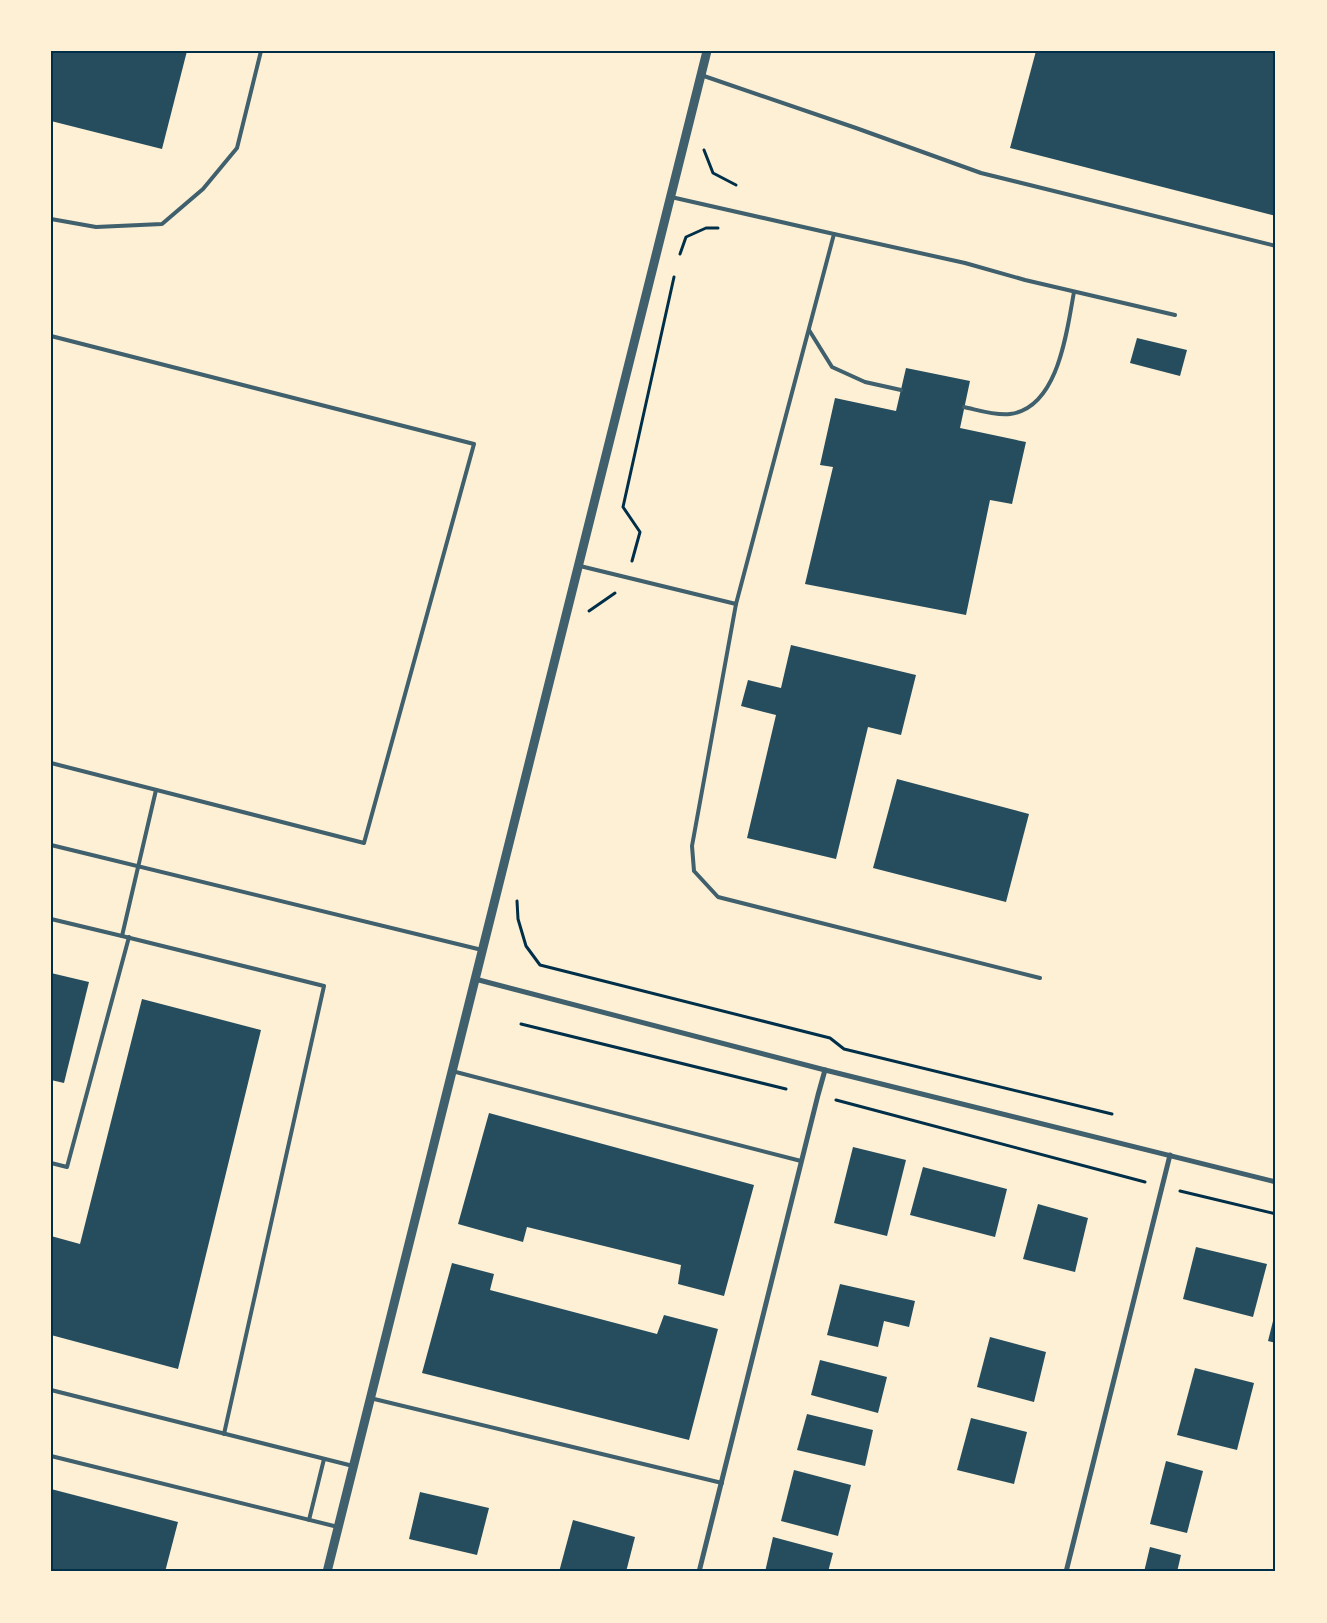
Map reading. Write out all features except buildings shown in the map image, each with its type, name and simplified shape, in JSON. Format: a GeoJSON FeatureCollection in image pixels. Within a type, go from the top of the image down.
{"type":"FeatureCollection","features":[{"type":"Feature","properties":{"kind":"street"},"geometry":{"type":"LineString","coordinates":[[327,1572],[707,51]]}},
{"type":"Feature","properties":{"kind":"street"},"geometry":{"type":"LineString","coordinates":[[475,979],[826,1070],[1276,1182]]}},
{"type":"Feature","properties":{"kind":"street"},"geometry":{"type":"LineString","coordinates":[[700,1572],[801,1161],[826,1070]]}},
{"type":"Feature","properties":{"kind":"street"},"geometry":{"type":"LineString","coordinates":[[1066,1572],[1170,1155]]}},
{"type":"Feature","properties":{"kind":"lane"},"geometry":{"type":"LineString","coordinates":[[51,219],[96,227],[162,224],[203,189],[237,148],[261,51]]}},
{"type":"Feature","properties":{"kind":"lane"},"geometry":{"type":"LineString","coordinates":[[701,75],[981,173],[1276,246]]}},
{"type":"Feature","properties":{"kind":"lane"},"geometry":{"type":"LineString","coordinates":[[671,197],[965,263],[1074,292],[1175,315]]}},
{"type":"Feature","properties":{"kind":"lane"},"geometry":{"type":"LineString","coordinates":[[834,234],[736,604],[692,846],[694,871],[718,898],[1040,978]]}},
{"type":"Feature","properties":{"kind":"lane"},"geometry":{"type":"LineString","coordinates":[[964,407],[987,412],[1011,414],[1032,406],[1051,384],[1064,346],[1074,292]]}},
{"type":"Feature","properties":{"kind":"lane"},"geometry":{"type":"LineString","coordinates":[[808,329],[832,367],[865,382],[901,390]]}},
{"type":"Feature","properties":{"kind":"lane"},"geometry":{"type":"LineString","coordinates":[[51,336],[474,444],[364,843],[51,763]]}},
{"type":"Feature","properties":{"kind":"lane"},"geometry":{"type":"LineString","coordinates":[[579,565],[736,604]]}},
{"type":"Feature","properties":{"kind":"lane"},"geometry":{"type":"LineString","coordinates":[[122,936],[156,790]]}},
{"type":"Feature","properties":{"kind":"lane"},"geometry":{"type":"LineString","coordinates":[[51,845],[482,950]]}},
{"type":"Feature","properties":{"kind":"lane"},"geometry":{"type":"LineString","coordinates":[[51,919],[324,986],[224,1434]]}},
{"type":"Feature","properties":{"kind":"lane"},"geometry":{"type":"LineString","coordinates":[[51,1164],[67,1167],[129,938]]}},
{"type":"Feature","properties":{"kind":"lane"},"geometry":{"type":"LineString","coordinates":[[452,1071],[801,1161]]}},
{"type":"Feature","properties":{"kind":"lane"},"geometry":{"type":"LineString","coordinates":[[51,1390],[353,1466]]}},
{"type":"Feature","properties":{"kind":"lane"},"geometry":{"type":"LineString","coordinates":[[370,1398],[722,1483]]}},
{"type":"Feature","properties":{"kind":"lane"},"geometry":{"type":"LineString","coordinates":[[51,1456],[338,1527]]}},
{"type":"Feature","properties":{"kind":"lane"},"geometry":{"type":"LineString","coordinates":[[309,1520],[324,1459]]}},
{"type":"Feature","properties":{"kind":"path"},"geometry":{"type":"LineString","coordinates":[[704,148],[713,173],[736,186]]}},
{"type":"Feature","properties":{"kind":"path"},"geometry":{"type":"LineString","coordinates":[[679,257],[686,237],[706,228],[723,227]]}},
{"type":"Feature","properties":{"kind":"path"},"geometry":{"type":"LineString","coordinates":[[586,620],[589,611],[626,586],[640,532],[623,507],[674,276]]}},
{"type":"Feature","properties":{"kind":"path"},"geometry":{"type":"LineString","coordinates":[[517,898],[518,919],[526,946],[540,965],[830,1038],[844,1049],[1112,1114]]}},
{"type":"Feature","properties":{"kind":"path"},"geometry":{"type":"LineString","coordinates":[[521,1024],[786,1089]]}},
{"type":"Feature","properties":{"kind":"path"},"geometry":{"type":"LineString","coordinates":[[836,1100],[1276,1214]]}}]}
